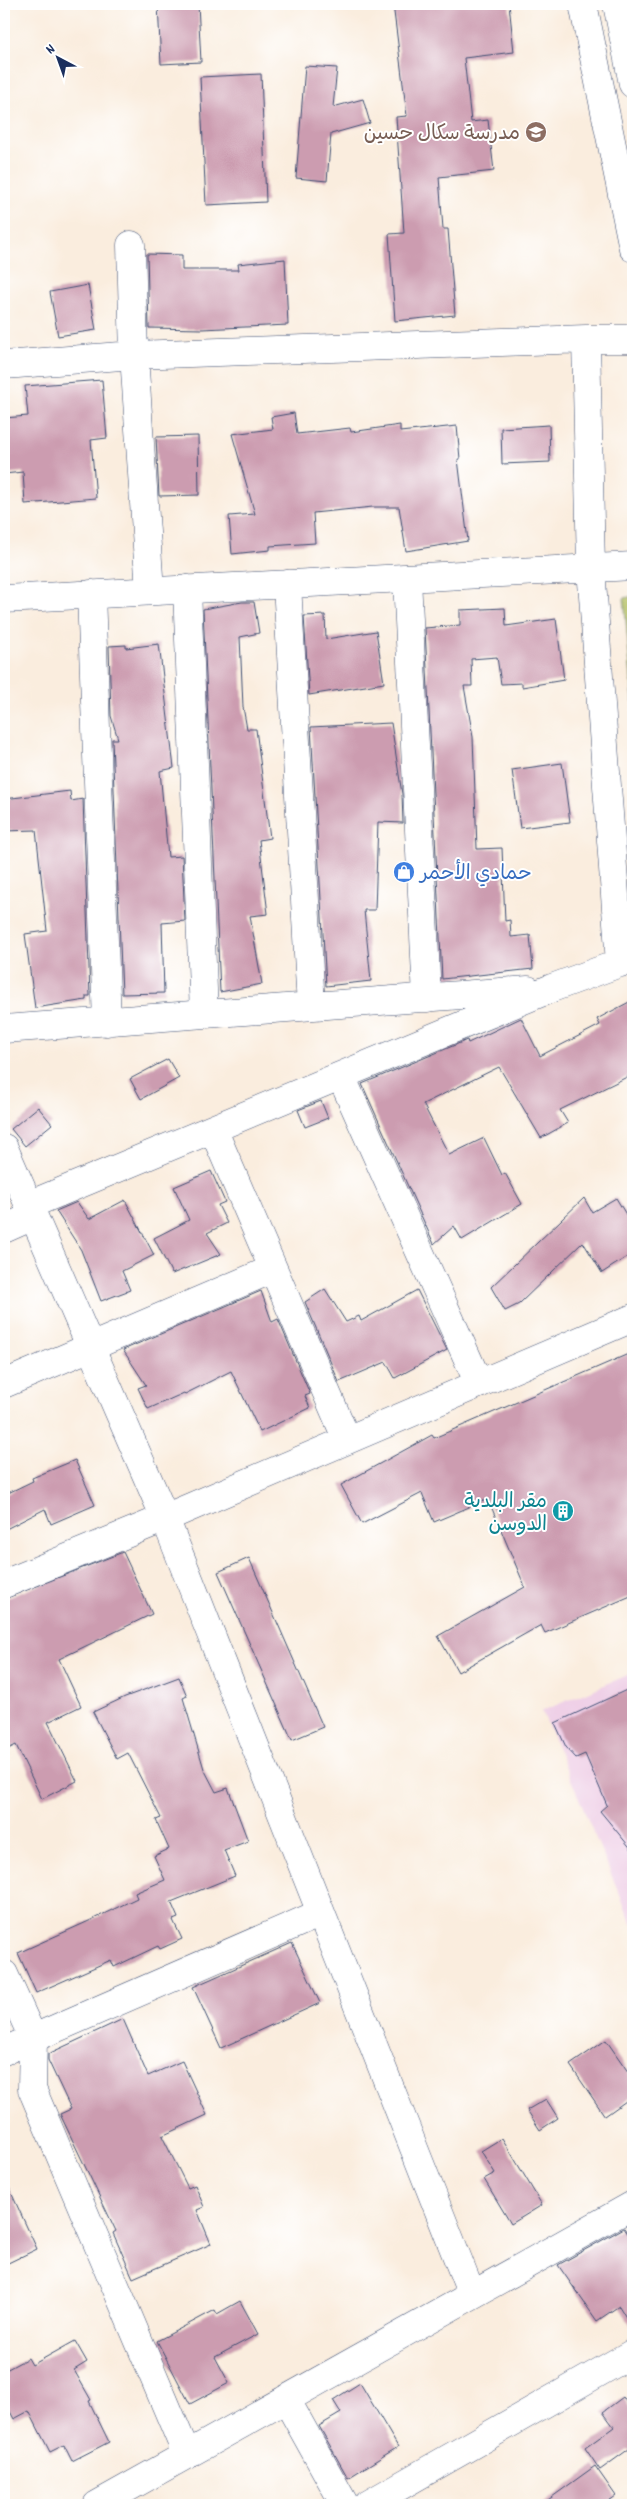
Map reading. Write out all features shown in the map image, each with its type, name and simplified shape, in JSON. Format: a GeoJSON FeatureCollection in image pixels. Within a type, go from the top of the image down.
{"type":"FeatureCollection","features":[{"type":"Feature","properties":{"kind":"street"},"geometry":{"type":"LineString","coordinates":[[583,4],[633,248]]}},
{"type":"Feature","properties":{"kind":"street"},"geometry":{"type":"LineString","coordinates":[[616,4],[633,84]]}},
{"type":"Feature","properties":{"kind":"street"},"geometry":{"type":"LineString","coordinates":[[131,245],[134,356],[150,592]]}},
{"type":"Feature","properties":{"kind":"street"},"geometry":{"type":"LineString","coordinates":[[4,1229],[31,1211],[214,1129],[552,988],[629,959],[591,568],[586,339]]}},
{"type":"Feature","properties":{"kind":"street"},"geometry":{"type":"LineString","coordinates":[[4,365],[134,356],[586,339],[633,339]]}},
{"type":"Feature","properties":{"kind":"street"},"geometry":{"type":"LineString","coordinates":[[4,599],[633,566]]}},
{"type":"Feature","properties":{"kind":"street"},"geometry":{"type":"LineString","coordinates":[[407,578],[427,998]]}},
{"type":"Feature","properties":{"kind":"street"},"geometry":{"type":"LineString","coordinates":[[287,584],[311,1006]]}},
{"type":"Feature","properties":{"kind":"street"},"geometry":{"type":"LineString","coordinates":[[187,589],[204,1014]]}},
{"type":"Feature","properties":{"kind":"street"},"geometry":{"type":"LineString","coordinates":[[91,594],[107,1022]]}},
{"type":"Feature","properties":{"kind":"street"},"geometry":{"type":"LineString","coordinates":[[4,1029],[552,988]]}},
{"type":"Feature","properties":{"kind":"street"},"geometry":{"type":"LineString","coordinates":[[341,1076],[479,1384]]}},
{"type":"Feature","properties":{"kind":"street"},"geometry":{"type":"LineString","coordinates":[[214,1129],[347,1440]]}},
{"type":"Feature","properties":{"kind":"street"},"geometry":{"type":"LineString","coordinates":[[4,1148],[165,1518],[472,2296]]}},
{"type":"Feature","properties":{"kind":"street"},"geometry":{"type":"LineString","coordinates":[[4,1384],[90,1345],[273,1269]]}},
{"type":"Feature","properties":{"kind":"street"},"geometry":{"type":"LineString","coordinates":[[4,1584],[165,1518],[633,1318]]}},
{"type":"Feature","properties":{"kind":"street"},"geometry":{"type":"LineString","coordinates":[[4,2051],[321,1913]]}},
{"type":"Feature","properties":{"kind":"street"},"geometry":{"type":"LineString","coordinates":[[4,1974],[33,2038],[32,2090],[186,2455]]}},
{"type":"Feature","properties":{"kind":"street"},"geometry":{"type":"LineString","coordinates":[[97,2505],[633,2205]]}},
{"type":"Feature","properties":{"kind":"street"},"geometry":{"type":"LineString","coordinates":[[368,2505],[633,2353]]}},
{"type":"Feature","properties":{"kind":"street"},"geometry":{"type":"LineString","coordinates":[[286,2399],[346,2505]]}},
{"type":"Feature","properties":{"kind":"shaded area"},"geometry":{"type":"Polygon","coordinates":[[[633,1673],[633,1926],[542,1711],[633,1673]]]}},
{"type":"Feature","properties":{"kind":"green space"},"geometry":{"type":"Polygon","coordinates":[[[633,596],[633,702],[624,598],[633,596]]]}},
{"type":"Feature","properties":{"kind":"building"},"geometry":{"type":"Polygon","coordinates":[[[158,4],[198,4],[201,62],[161,64],[158,4]]]}},
{"type":"Feature","properties":{"kind":"building"},"geometry":{"type":"Polygon","coordinates":[[[393,4],[509,4],[514,52],[464,58],[471,122],[488,120],[494,171],[439,177],[443,229],[448,229],[455,315],[395,321],[389,234],[404,233],[396,117],[407,116],[393,4]]]}},
{"type":"Feature","properties":{"kind":"building"},"geometry":{"type":"Polygon","coordinates":[[[305,66],[337,68],[333,107],[363,99],[370,123],[331,134],[327,181],[296,178],[305,66]]]}},
{"type":"Feature","properties":{"kind":"building"},"geometry":{"type":"Polygon","coordinates":[[[261,74],[266,202],[206,205],[200,77],[261,74]]]}},
{"type":"Feature","properties":{"kind":"building"},"geometry":{"type":"Polygon","coordinates":[[[147,254],[182,255],[182,270],[239,270],[238,264],[285,259],[288,325],[202,329],[149,328],[147,254]]]}},
{"type":"Feature","properties":{"kind":"building"},"geometry":{"type":"Polygon","coordinates":[[[88,285],[96,330],[58,336],[50,292],[88,285]]]}},
{"type":"Feature","properties":{"kind":"building"},"geometry":{"type":"Polygon","coordinates":[[[102,380],[107,438],[91,440],[96,498],[25,504],[23,472],[4,474],[4,418],[28,416],[25,386],[102,380]]]}},
{"type":"Feature","properties":{"kind":"building"},"geometry":{"type":"Polygon","coordinates":[[[294,413],[297,434],[350,428],[351,432],[400,425],[400,432],[457,426],[460,459],[458,459],[468,541],[406,551],[399,507],[373,507],[313,513],[315,543],[270,546],[270,550],[232,554],[229,516],[255,514],[232,434],[273,429],[271,417],[294,413]]]}},
{"type":"Feature","properties":{"kind":"building"},"geometry":{"type":"Polygon","coordinates":[[[549,425],[550,462],[502,464],[501,428],[549,425]]]}},
{"type":"Feature","properties":{"kind":"building"},"geometry":{"type":"Polygon","coordinates":[[[198,436],[199,495],[159,496],[156,437],[198,436]]]}},
{"type":"Feature","properties":{"kind":"building"},"geometry":{"type":"Polygon","coordinates":[[[242,602],[254,602],[259,633],[240,637],[243,707],[247,729],[256,729],[270,838],[259,840],[268,914],[250,916],[262,984],[220,992],[203,609],[242,602]]]}},
{"type":"Feature","properties":{"kind":"building"},"geometry":{"type":"Polygon","coordinates":[[[505,608],[506,626],[556,619],[564,680],[522,687],[522,683],[501,684],[497,657],[471,659],[472,686],[464,686],[473,737],[477,849],[502,848],[505,921],[510,920],[511,937],[530,935],[533,969],[442,979],[425,628],[460,625],[460,610],[505,608]]]}},
{"type":"Feature","properties":{"kind":"building"},"geometry":{"type":"Polygon","coordinates":[[[325,615],[326,639],[376,631],[384,683],[309,695],[304,616],[325,615]]]}},
{"type":"Feature","properties":{"kind":"building"},"geometry":{"type":"Polygon","coordinates":[[[159,644],[174,768],[160,771],[168,857],[182,856],[185,921],[162,923],[164,993],[122,994],[112,739],[118,739],[111,716],[109,646],[126,645],[126,648],[159,644]]]}},
{"type":"Feature","properties":{"kind":"building"},"geometry":{"type":"Polygon","coordinates":[[[391,723],[402,794],[403,823],[378,822],[375,910],[364,910],[371,981],[326,986],[311,727],[391,723]]]}},
{"type":"Feature","properties":{"kind":"building"},"geometry":{"type":"Polygon","coordinates":[[[562,763],[570,822],[520,828],[512,770],[562,763]]]}},
{"type":"Feature","properties":{"kind":"building"},"geometry":{"type":"Polygon","coordinates":[[[70,791],[71,801],[83,799],[90,996],[86,996],[86,1000],[35,1008],[25,934],[47,931],[36,830],[4,831],[4,799],[70,791]]]}},
{"type":"Feature","properties":{"kind":"building"},"geometry":{"type":"Polygon","coordinates":[[[633,1000],[633,1074],[560,1110],[568,1123],[541,1138],[499,1067],[423,1104],[449,1155],[484,1138],[502,1175],[505,1173],[522,1204],[462,1240],[454,1226],[434,1244],[362,1084],[467,1040],[468,1043],[521,1018],[540,1056],[600,1025],[597,1019],[633,1000]]]}},
{"type":"Feature","properties":{"kind":"building"},"geometry":{"type":"Polygon","coordinates":[[[168,1059],[179,1078],[141,1099],[130,1079],[168,1059]]]}},
{"type":"Feature","properties":{"kind":"building"},"geometry":{"type":"Polygon","coordinates":[[[321,1101],[328,1118],[305,1127],[298,1110],[321,1101]]]}},
{"type":"Feature","properties":{"kind":"building"},"geometry":{"type":"Polygon","coordinates":[[[38,1107],[52,1124],[25,1146],[11,1129],[38,1107]]]}},
{"type":"Feature","properties":{"kind":"building"},"geometry":{"type":"Polygon","coordinates":[[[211,1171],[225,1202],[218,1205],[227,1223],[207,1233],[221,1254],[172,1274],[154,1238],[189,1220],[174,1187],[211,1171]]]}},
{"type":"Feature","properties":{"kind":"building"},"geometry":{"type":"Polygon","coordinates":[[[584,1198],[592,1212],[616,1198],[633,1226],[633,1253],[602,1273],[583,1242],[519,1304],[505,1311],[491,1287],[584,1198]]]}},
{"type":"Feature","properties":{"kind":"building"},"geometry":{"type":"Polygon","coordinates":[[[125,1200],[154,1255],[122,1271],[130,1290],[101,1301],[81,1250],[56,1211],[77,1202],[89,1219],[125,1200]]]}},
{"type":"Feature","properties":{"kind":"building"},"geometry":{"type":"Polygon","coordinates":[[[325,1289],[346,1322],[359,1316],[361,1321],[417,1290],[447,1350],[395,1378],[386,1362],[339,1382],[305,1302],[325,1289]]]}},
{"type":"Feature","properties":{"kind":"building"},"geometry":{"type":"Polygon","coordinates":[[[261,1291],[272,1322],[278,1319],[310,1394],[305,1396],[310,1408],[260,1432],[231,1371],[185,1394],[148,1409],[138,1388],[146,1385],[123,1350],[261,1291]]]}},
{"type":"Feature","properties":{"kind":"building","name":"مقر البلدية الدوسن"},"geometry":{"type":"Polygon","coordinates":[[[633,1352],[633,1595],[545,1633],[541,1625],[458,1672],[438,1636],[525,1587],[488,1499],[434,1522],[422,1493],[362,1524],[341,1485],[432,1435],[434,1438],[633,1352]]]}},
{"type":"Feature","properties":{"kind":"building"},"geometry":{"type":"Polygon","coordinates":[[[75,1460],[95,1505],[51,1524],[45,1509],[4,1530],[4,1495],[33,1481],[32,1478],[75,1460]]]}},
{"type":"Feature","properties":{"kind":"building"},"geometry":{"type":"Polygon","coordinates":[[[123,1552],[152,1614],[59,1659],[81,1706],[48,1722],[77,1781],[42,1799],[16,1745],[4,1751],[4,1599],[123,1552]]]}},
{"type":"Feature","properties":{"kind":"building"},"geometry":{"type":"Polygon","coordinates":[[[249,1558],[323,1727],[292,1740],[218,1572],[249,1558]]]}},
{"type":"Feature","properties":{"kind":"building"},"geometry":{"type":"Polygon","coordinates":[[[179,1677],[187,1696],[183,1698],[204,1769],[216,1792],[228,1788],[248,1841],[224,1850],[235,1876],[171,1902],[178,1918],[173,1920],[182,1939],[160,1949],[158,1946],[114,1967],[111,1960],[36,1993],[18,1953],[137,1898],[135,1893],[165,1880],[154,1856],[169,1849],[156,1820],[161,1818],[128,1753],[117,1759],[93,1712],[125,1697],[179,1677]]]}},
{"type":"Feature","properties":{"kind":"building"},"geometry":{"type":"Polygon","coordinates":[[[633,1687],[633,1851],[600,1811],[607,1805],[585,1754],[576,1758],[566,1747],[555,1723],[633,1687]]]}},
{"type":"Feature","properties":{"kind":"building"},"geometry":{"type":"Polygon","coordinates":[[[292,1943],[320,2003],[221,2048],[193,1987],[292,1943]]]}},
{"type":"Feature","properties":{"kind":"building"},"geometry":{"type":"Polygon","coordinates":[[[123,2019],[148,2076],[182,2061],[207,2115],[162,2136],[188,2188],[195,2185],[204,2207],[197,2210],[211,2244],[133,2278],[113,2233],[116,2231],[60,2114],[71,2109],[48,2060],[48,2054],[123,2019]]]}},
{"type":"Feature","properties":{"kind":"building"},"geometry":{"type":"Polygon","coordinates":[[[606,2040],[633,2079],[633,2096],[605,2116],[570,2065],[606,2040]]]}},
{"type":"Feature","properties":{"kind":"building"},"geometry":{"type":"Polygon","coordinates":[[[546,2099],[558,2118],[540,2130],[527,2110],[546,2099]]]}},
{"type":"Feature","properties":{"kind":"building"},"geometry":{"type":"Polygon","coordinates":[[[502,2138],[542,2205],[511,2224],[484,2179],[495,2173],[481,2151],[502,2138]]]}},
{"type":"Feature","properties":{"kind":"building"},"geometry":{"type":"Polygon","coordinates":[[[4,2177],[37,2249],[4,2265],[4,2177]]]}},
{"type":"Feature","properties":{"kind":"building"},"geometry":{"type":"Polygon","coordinates":[[[624,2228],[633,2241],[633,2329],[619,2306],[597,2321],[558,2265],[624,2228]]]}},
{"type":"Feature","properties":{"kind":"building"},"geometry":{"type":"Polygon","coordinates":[[[240,2301],[258,2334],[215,2357],[229,2383],[190,2404],[157,2341],[215,2310],[217,2314],[240,2301]]]}},
{"type":"Feature","properties":{"kind":"building"},"geometry":{"type":"Polygon","coordinates":[[[75,2341],[87,2362],[74,2370],[91,2400],[89,2401],[109,2442],[72,2461],[64,2445],[50,2452],[29,2411],[14,2419],[4,2400],[4,2371],[28,2358],[32,2365],[75,2341]]]}},
{"type":"Feature","properties":{"kind":"building"},"geometry":{"type":"Polygon","coordinates":[[[360,2383],[398,2447],[348,2478],[319,2426],[341,2413],[333,2400],[360,2383]]]}},
{"type":"Feature","properties":{"kind":"building"},"geometry":{"type":"Polygon","coordinates":[[[623,2397],[633,2412],[633,2455],[629,2449],[600,2470],[585,2448],[614,2427],[603,2412],[623,2397]]]}},
{"type":"Feature","properties":{"kind":"building"},"geometry":{"type":"Polygon","coordinates":[[[595,2466],[616,2496],[603,2505],[541,2505],[595,2466]]]}},
{"type":"Feature","properties":{"kind":"place","name":"مدرسة سكال حسين"},"geometry":{"type":"Point","coordinates":[536,132]}},
{"type":"Feature","properties":{"kind":"place","name":"حمادي الأحمر"},"geometry":{"type":"Point","coordinates":[404,872]}},
{"type":"Feature","properties":{"kind":"place","name":"مقر البلدية الدوسن"},"geometry":{"type":"Point","coordinates":[563,1511]}}]}
